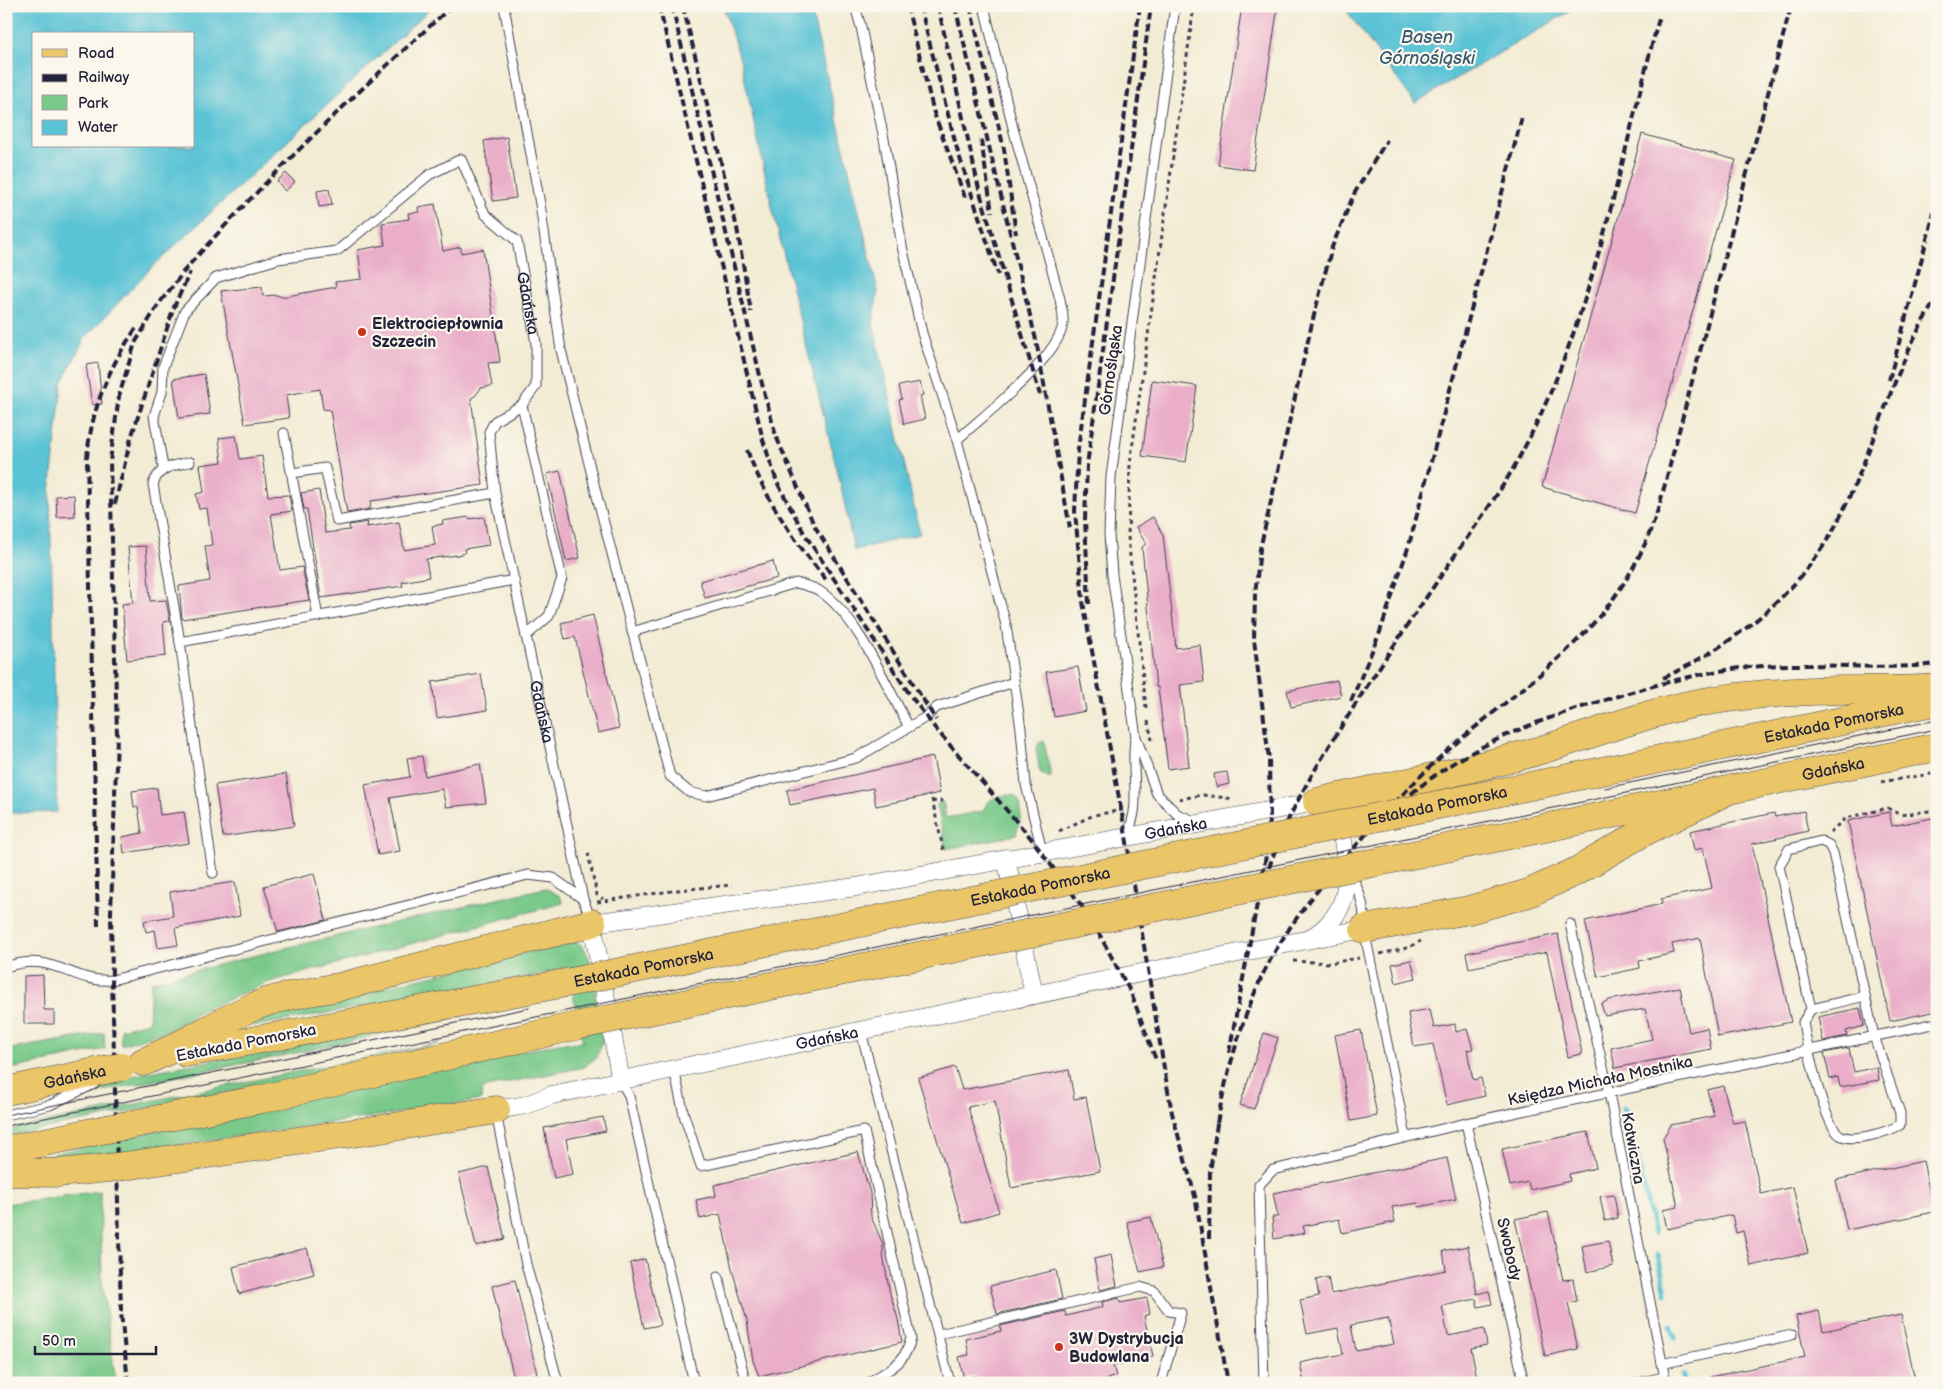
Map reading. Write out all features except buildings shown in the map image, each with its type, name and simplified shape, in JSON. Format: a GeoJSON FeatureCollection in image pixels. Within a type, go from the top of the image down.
{"type":"FeatureCollection","features":[{"type":"Feature","properties":{"kind":"main road"},"geometry":{"type":"LineString","coordinates":[[1319,801],[1390,788],[1500,762],[1658,713],[1705,701],[1763,694],[1937,688]]}},
{"type":"Feature","properties":{"kind":"main road","name":"Estakada Pomorska"},"geometry":{"type":"LineString","coordinates":[[119,1069],[196,1050],[571,982],[1937,702]]}},
{"type":"Feature","properties":{"kind":"main road","name":"Gdańska"},"geometry":{"type":"LineString","coordinates":[[1730,789],[1937,747]]}},
{"type":"Feature","properties":{"kind":"main road"},"geometry":{"type":"LineString","coordinates":[[6,1150],[262,1099],[580,1025],[1730,789]]}},
{"type":"Feature","properties":{"kind":"main road"},"geometry":{"type":"LineString","coordinates":[[1364,929],[1469,910],[1529,893],[1575,872],[1658,825],[1730,789]]}},
{"type":"Feature","properties":{"kind":"main road"},"geometry":{"type":"LineString","coordinates":[[119,1069],[182,1045],[238,1014],[269,1002],[300,993],[339,987],[592,907]]}},
{"type":"Feature","properties":{"kind":"main road","name":"Gdańska"},"geometry":{"type":"LineString","coordinates":[[6,1091],[119,1069]]}},
{"type":"Feature","properties":{"kind":"main road"},"geometry":{"type":"LineString","coordinates":[[6,1172],[58,1173],[116,1167],[496,1110]]}},
{"type":"Feature","properties":{"kind":"street","name":"Gdańska"},"geometry":{"type":"LineString","coordinates":[[620,1081],[592,907],[856,888],[1006,858],[1040,843],[1126,836],[1319,801],[1333,811],[1339,823],[1349,872],[1346,894],[1335,916],[1318,933],[1308,939]]}},
{"type":"Feature","properties":{"kind":"street"},"geometry":{"type":"LineString","coordinates":[[1006,858],[1034,995]]}},
{"type":"Feature","properties":{"kind":"street","name":"Gdańska"},"geometry":{"type":"LineString","coordinates":[[496,1110],[526,1105],[552,1095],[674,1069],[1364,929]]}},
{"type":"Feature","properties":{"kind":"lane"},"geometry":{"type":"LineString","coordinates":[[504,6],[540,204],[561,350],[670,776],[689,792],[706,796],[856,758],[909,727],[937,707],[1014,682]]}},
{"type":"Feature","properties":{"kind":"lane"},"geometry":{"type":"LineString","coordinates":[[855,6],[885,144],[902,246],[922,333],[958,440],[1006,625],[1026,785],[1040,843]]}},
{"type":"Feature","properties":{"kind":"lane"},"geometry":{"type":"LineString","coordinates":[[958,440],[1040,363],[1054,346],[1063,323],[1060,299],[1013,128],[984,6]]}},
{"type":"Feature","properties":{"kind":"lane","name":"Górnośląska"},"geometry":{"type":"LineString","coordinates":[[1174,6],[1111,477],[1109,535],[1112,575],[1136,738],[1157,794],[1169,798],[1177,814],[1200,823]]}},
{"type":"Feature","properties":{"kind":"lane","name":"Gdańska"},"geometry":{"type":"LineString","coordinates":[[163,468],[154,416],[162,392],[163,368],[185,311],[216,278],[278,259],[337,251],[429,174],[461,159],[486,214],[517,241],[536,343],[536,386],[522,404],[495,421],[489,432],[495,493],[526,636],[592,907]]}},
{"type":"Feature","properties":{"kind":"lane"},"geometry":{"type":"LineString","coordinates":[[522,404],[562,578],[549,616],[526,636]]}},
{"type":"Feature","properties":{"kind":"lane"},"geometry":{"type":"LineString","coordinates":[[284,433],[318,617]]}},
{"type":"Feature","properties":{"kind":"lane"},"geometry":{"type":"LineString","coordinates":[[190,462],[163,468],[157,474],[153,484],[180,642],[213,873]]}},
{"type":"Feature","properties":{"kind":"lane"},"geometry":{"type":"LineString","coordinates":[[292,473],[325,468],[337,521],[495,493]]}},
{"type":"Feature","properties":{"kind":"lane"},"geometry":{"type":"LineString","coordinates":[[180,642],[514,580]]}},
{"type":"Feature","properties":{"kind":"lane"},"geometry":{"type":"LineString","coordinates":[[632,632],[796,583],[820,590],[833,601],[856,628],[909,727]]}},
{"type":"Feature","properties":{"kind":"lane","name":"Górnośląska"},"geometry":{"type":"LineString","coordinates":[[1126,836],[1133,821],[1136,807],[1132,761],[1136,738]]}},
{"type":"Feature","properties":{"kind":"lane"},"geometry":{"type":"LineString","coordinates":[[1821,841],[1829,845],[1833,853],[1865,996],[1874,1036],[1900,1113],[1900,1125],[1889,1131],[1849,1139],[1839,1135],[1834,1130],[1804,1051],[1803,1022],[1811,1009],[1779,866],[1789,850],[1821,841]]}},
{"type":"Feature","properties":{"kind":"lane","name":"Gdańska"},"geometry":{"type":"LineString","coordinates":[[1349,872],[1360,893],[1365,915],[1364,929]]}},
{"type":"Feature","properties":{"kind":"lane"},"geometry":{"type":"LineString","coordinates":[[6,967],[40,961],[85,977],[112,980],[528,875],[553,878],[592,907]]}},
{"type":"Feature","properties":{"kind":"lane","name":"Kotwiczna"},"geometry":{"type":"LineString","coordinates":[[1570,924],[1609,1093],[1665,1380]]}},
{"type":"Feature","properties":{"kind":"lane"},"geometry":{"type":"LineString","coordinates":[[1364,929],[1406,1137]]}},
{"type":"Feature","properties":{"kind":"lane"},"geometry":{"type":"LineString","coordinates":[[1811,1009],[1865,996]]}},
{"type":"Feature","properties":{"kind":"lane","name":"Księdza Michała Mostnika"},"geometry":{"type":"LineString","coordinates":[[1264,1383],[1259,1185],[1266,1176],[1283,1166],[1466,1123],[1937,1023]]}},
{"type":"Feature","properties":{"kind":"lane"},"geometry":{"type":"LineString","coordinates":[[861,1031],[950,1383]]}},
{"type":"Feature","properties":{"kind":"lane"},"geometry":{"type":"LineString","coordinates":[[6,1115],[50,1105],[119,1069]]}},
{"type":"Feature","properties":{"kind":"lane"},"geometry":{"type":"LineString","coordinates":[[674,1069],[684,1115],[701,1166],[864,1132],[911,1338],[908,1353],[894,1366],[869,1382]]}},
{"type":"Feature","properties":{"kind":"lane"},"geometry":{"type":"LineString","coordinates":[[620,1081],[629,1096],[694,1383]]}},
{"type":"Feature","properties":{"kind":"lane"},"geometry":{"type":"LineString","coordinates":[[496,1110],[526,1264],[558,1383]]}},
{"type":"Feature","properties":{"kind":"lane","name":"Swobody"},"geometry":{"type":"LineString","coordinates":[[1466,1123],[1524,1383]]}},
{"type":"Feature","properties":{"kind":"lane"},"geometry":{"type":"LineString","coordinates":[[6,1143],[60,1139]]}},
{"type":"Feature","properties":{"kind":"lane"},"geometry":{"type":"LineString","coordinates":[[718,1276],[746,1383]]}},
{"type":"Feature","properties":{"kind":"lane"},"geometry":{"type":"LineString","coordinates":[[939,1334],[1140,1287],[1154,1291],[1169,1311],[1181,1313],[1161,1383]]}},
{"type":"Feature","properties":{"kind":"lane"},"geometry":{"type":"LineString","coordinates":[[1661,1364],[1792,1335]]}},
{"type":"Feature","properties":{"kind":"lane"},"geometry":{"type":"LineString","coordinates":[[1637,1383],[1665,1380]]}},
{"type":"Feature","properties":{"kind":"path"},"geometry":{"type":"LineString","coordinates":[[1152,741],[1146,714],[1142,652],[1131,577],[1128,500],[1130,464],[1194,6]]}},
{"type":"Feature","properties":{"kind":"path"},"geometry":{"type":"LineString","coordinates":[[1169,798],[1176,800],[1204,795],[1241,799]]}},
{"type":"Feature","properties":{"kind":"path"},"geometry":{"type":"LineString","coordinates":[[1169,798],[1176,800]]}},
{"type":"Feature","properties":{"kind":"path"},"geometry":{"type":"LineString","coordinates":[[943,802],[940,800],[932,801],[944,853]]}},
{"type":"Feature","properties":{"kind":"path"},"geometry":{"type":"LineString","coordinates":[[1040,843],[1094,815],[1136,807]]}},
{"type":"Feature","properties":{"kind":"path"},"geometry":{"type":"LineString","coordinates":[[1821,841],[1846,818],[1888,808],[1900,815],[1937,810]]}},
{"type":"Feature","properties":{"kind":"path"},"geometry":{"type":"LineString","coordinates":[[935,855],[953,851]]}},
{"type":"Feature","properties":{"kind":"path"},"geometry":{"type":"LineString","coordinates":[[588,853],[597,895],[592,907]]}},
{"type":"Feature","properties":{"kind":"path"},"geometry":{"type":"LineString","coordinates":[[1286,962],[1330,963],[1359,958]]}},
{"type":"Feature","properties":{"kind":"green space"},"geometry":{"type":"Polygon","coordinates":[[[1044,741],[1051,777],[1040,772],[1036,749],[1039,743],[1044,741]]]}},
{"type":"Feature","properties":{"kind":"green space"},"geometry":{"type":"Polygon","coordinates":[[[1013,795],[1020,803],[1021,808],[1016,835],[946,849],[937,804],[943,802],[946,818],[983,811],[991,800],[1013,795]]]}},
{"type":"Feature","properties":{"kind":"green space"},"geometry":{"type":"Polygon","coordinates":[[[545,888],[560,896],[563,903],[269,982],[203,1010],[167,1031],[121,1045],[121,1029],[149,1022],[151,982],[281,949],[545,888]]]}},
{"type":"Feature","properties":{"kind":"green space"},"geometry":{"type":"Polygon","coordinates":[[[576,941],[584,948],[589,958],[603,1038],[597,1057],[584,1067],[486,1087],[482,1091],[481,1100],[433,1108],[124,1153],[57,1160],[33,1158],[559,1043],[583,1042],[567,967],[545,974],[255,1026],[252,1023],[283,1011],[576,941]]]}},
{"type":"Feature","properties":{"kind":"green space"},"geometry":{"type":"Polygon","coordinates":[[[464,1016],[277,1057],[81,1095],[126,1077],[305,1043],[464,1016]]]}},
{"type":"Feature","properties":{"kind":"green space"},"geometry":{"type":"Polygon","coordinates":[[[104,1033],[105,1049],[6,1070],[6,1050],[104,1033]]]}},
{"type":"Feature","properties":{"kind":"green space"},"geometry":{"type":"Polygon","coordinates":[[[440,1043],[280,1082],[6,1136],[6,1130],[440,1043]]]}},
{"type":"Feature","properties":{"kind":"green space"},"geometry":{"type":"Polygon","coordinates":[[[59,1093],[59,1095],[29,1107],[27,1100],[59,1093]]]}},
{"type":"Feature","properties":{"kind":"green space"},"geometry":{"type":"Polygon","coordinates":[[[100,1191],[102,1283],[116,1383],[6,1383],[6,1204],[100,1191]]]}},
{"type":"Feature","properties":{"kind":"water"},"geometry":{"type":"Polygon","coordinates":[[[6,6],[433,6],[148,271],[85,338],[62,383],[50,492],[57,812],[6,813],[6,6]]]}},
{"type":"Feature","properties":{"kind":"water"},"geometry":{"type":"Polygon","coordinates":[[[723,6],[810,6],[878,291],[873,323],[920,534],[854,550],[840,482],[772,207],[741,62],[723,6]]]}},
{"type":"Feature","properties":{"kind":"water","name":"Basen Górnośląski"},"geometry":{"type":"Polygon","coordinates":[[[1343,6],[1579,6],[1415,103],[1343,6]]]}},
{"type":"Feature","properties":{"kind":"waterway"},"geometry":{"type":"LineString","coordinates":[[1623,1108],[1627,1111],[1654,1233]]}},
{"type":"Feature","properties":{"kind":"waterway"},"geometry":{"type":"LineString","coordinates":[[1658,1255],[1666,1293]]}},
{"type":"Feature","properties":{"kind":"waterway"},"geometry":{"type":"LineString","coordinates":[[1671,1325],[1675,1338]]}},
{"type":"Feature","properties":{"kind":"waterway"},"geometry":{"type":"LineString","coordinates":[[1683,1375],[1684,1383]]}},
{"type":"Feature","properties":{"kind":"tram line"},"geometry":{"type":"LineString","coordinates":[[1605,788],[1937,720]]}},
{"type":"Feature","properties":{"kind":"tram line"},"geometry":{"type":"LineString","coordinates":[[6,1126],[1937,729]]}},
{"type":"Feature","properties":{"kind":"tram line"},"geometry":{"type":"LineString","coordinates":[[6,1115],[529,1008]]}},
{"type":"Feature","properties":{"kind":"railway"},"geometry":{"type":"LineString","coordinates":[[182,273],[246,203],[313,136],[452,6]]}},
{"type":"Feature","properties":{"kind":"railway"},"geometry":{"type":"LineString","coordinates":[[659,6],[763,440],[777,482],[804,533],[910,695],[935,728],[1030,837],[1090,917],[1131,993],[1156,1060]]}},
{"type":"Feature","properties":{"kind":"railway"},"geometry":{"type":"LineString","coordinates":[[672,6],[776,436],[814,525],[936,720]]}},
{"type":"Feature","properties":{"kind":"railway"},"geometry":{"type":"LineString","coordinates":[[683,6],[737,228],[751,312]]}},
{"type":"Feature","properties":{"kind":"railway"},"geometry":{"type":"LineString","coordinates":[[907,6],[934,113],[966,200]]}},
{"type":"Feature","properties":{"kind":"railway"},"geometry":{"type":"LineString","coordinates":[[920,6],[957,149],[998,275]]}},
{"type":"Feature","properties":{"kind":"railway"},"geometry":{"type":"LineString","coordinates":[[938,6],[979,189],[1040,395]]}},
{"type":"Feature","properties":{"kind":"railway"},"geometry":{"type":"LineString","coordinates":[[955,6],[1036,340],[1070,528]]}},
{"type":"Feature","properties":{"kind":"railway"},"geometry":{"type":"LineString","coordinates":[[970,6],[1004,149],[1016,234]]}},
{"type":"Feature","properties":{"kind":"railway"},"geometry":{"type":"LineString","coordinates":[[1140,6],[1078,449],[1075,511],[1083,602],[1126,836],[1165,1074],[1172,1113],[1195,1196],[1216,1316]]}},
{"type":"Feature","properties":{"kind":"railway"},"geometry":{"type":"LineString","coordinates":[[1089,604],[1085,520],[1087,465],[1151,6]]}},
{"type":"Feature","properties":{"kind":"railway"},"geometry":{"type":"LineString","coordinates":[[1217,1123],[1225,1084],[1249,1007],[1275,951],[1299,915],[1354,848],[1426,770],[1545,671],[1574,644],[1600,615],[1624,583],[1644,546],[1660,503],[1791,6]]}},
{"type":"Feature","properties":{"kind":"railway"},"geometry":{"type":"LineString","coordinates":[[1269,868],[1288,820],[1321,760],[1390,651],[1506,481],[1546,402],[1568,349],[1586,294],[1617,183],[1660,15]]}},
{"type":"Feature","properties":{"kind":"railway"},"geometry":{"type":"LineString","coordinates":[[1351,701],[1380,632],[1409,545],[1522,117]]}},
{"type":"Feature","properties":{"kind":"railway"},"geometry":{"type":"LineString","coordinates":[[981,140],[992,212]]}},
{"type":"Feature","properties":{"kind":"railway"},"geometry":{"type":"LineString","coordinates":[[1229,1053],[1266,856],[1270,820],[1269,759],[1254,639],[1255,595],[1260,549],[1313,319],[1332,247],[1354,194],[1387,140]]}},
{"type":"Feature","properties":{"kind":"railway"},"geometry":{"type":"LineString","coordinates":[[1889,380],[1937,202]]}},
{"type":"Feature","properties":{"kind":"railway"},"geometry":{"type":"LineString","coordinates":[[128,1383],[121,1312],[112,980],[111,912],[117,736],[110,461],[119,396],[135,343],[158,305],[186,269]]}},
{"type":"Feature","properties":{"kind":"railway"},"geometry":{"type":"LineString","coordinates":[[115,504],[131,438],[174,307],[190,272]]}},
{"type":"Feature","properties":{"kind":"railway"},"geometry":{"type":"LineString","coordinates":[[1663,678],[1716,649],[1741,632],[1786,593],[1824,546],[1839,519],[1861,471],[1898,374],[1912,343],[1937,298]]}},
{"type":"Feature","properties":{"kind":"railway"},"geometry":{"type":"LineString","coordinates":[[98,926],[87,458],[89,440],[103,389],[118,357],[137,327]]}},
{"type":"Feature","properties":{"kind":"railway"},"geometry":{"type":"LineString","coordinates":[[747,450],[772,503],[804,551],[828,582]]}},
{"type":"Feature","properties":{"kind":"railway"},"geometry":{"type":"LineString","coordinates":[[1411,794],[1459,760],[1509,734],[1562,714],[1672,681],[1726,670],[1763,666],[1894,667],[1937,664]]}},
{"type":"Feature","properties":{"kind":"railway"},"geometry":{"type":"LineString","coordinates":[[1209,1239],[1210,1172],[1218,1117]]}},
{"type":"Feature","properties":{"kind":"railway"},"geometry":{"type":"LineString","coordinates":[[1215,1309],[1228,1383]]}},
{"type":"Feature","properties":{"kind":"place","name":"Elektrociepłownia Szczecin"},"geometry":{"type":"Point","coordinates":[362,332]}},
{"type":"Feature","properties":{"kind":"place","name":"3W Dystrybucja Budowlana"},"geometry":{"type":"Point","coordinates":[1059,1347]}}]}
